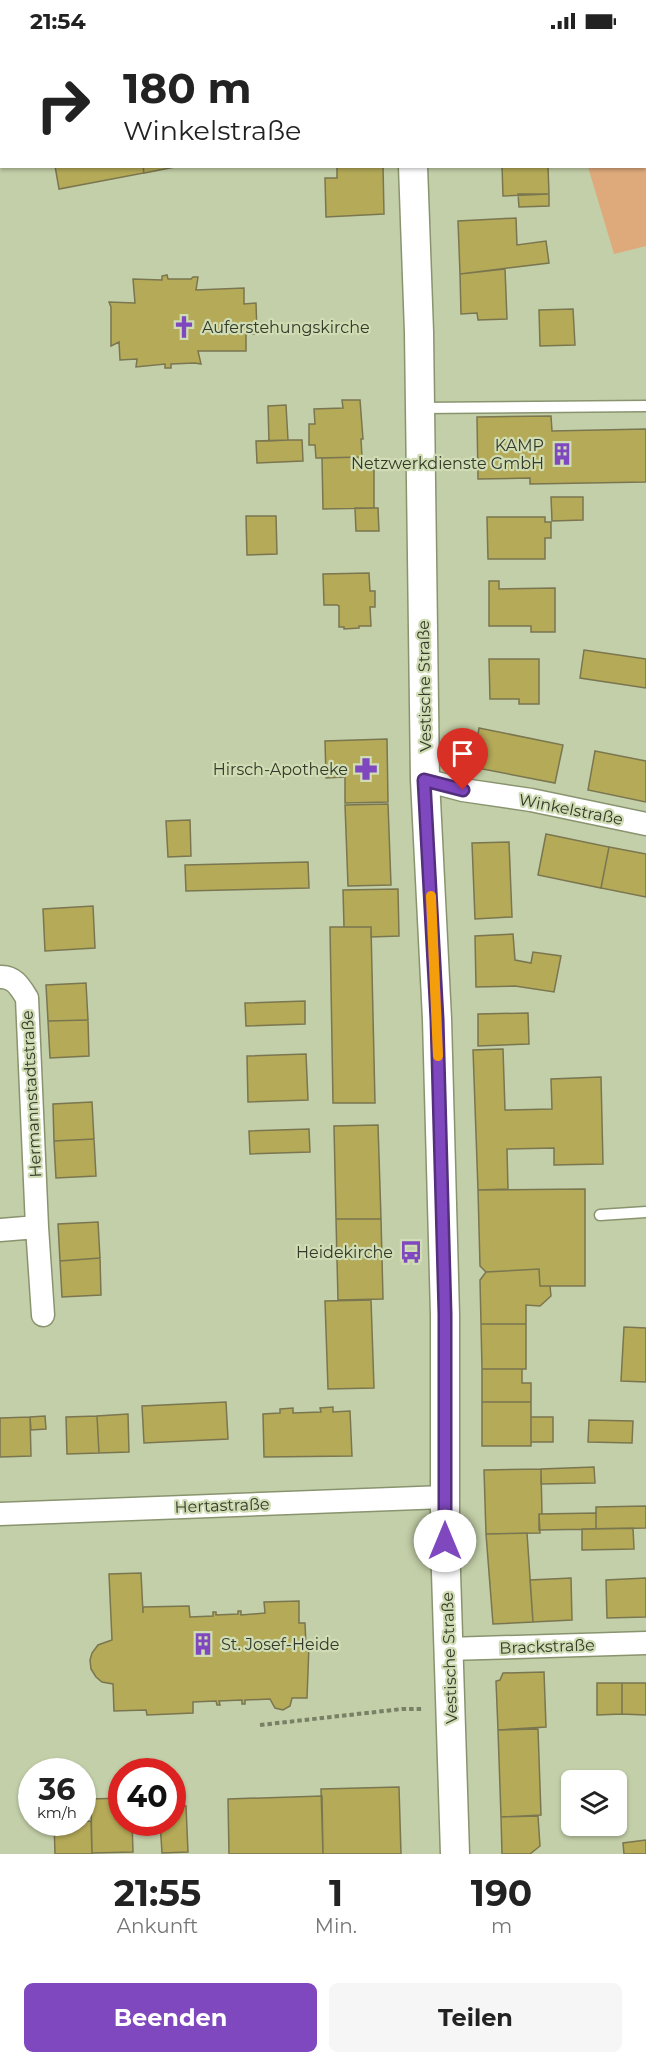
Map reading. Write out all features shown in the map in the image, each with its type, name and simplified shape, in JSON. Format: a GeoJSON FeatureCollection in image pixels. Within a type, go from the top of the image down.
{"type":"FeatureCollection","features":[{"type":"Feature","properties":{"kind":"street","name":"Vestische Straße"},"geometry":{"type":"LineString","coordinates":[[413,168],[420,408],[424,780],[437,1019],[445,1314],[448,1649],[455,1854]]}},
{"type":"Feature","properties":{"kind":"street","name":"Winkelstraße"},"geometry":{"type":"LineString","coordinates":[[424,780],[463,790],[531,800],[646,824]]}},
{"type":"Feature","properties":{"kind":"street","name":"Hermannstadtstraße"},"geometry":{"type":"LineString","coordinates":[[0,977],[3,976],[17,982],[27,998],[43,1315]]}},
{"type":"Feature","properties":{"kind":"street"},"geometry":{"type":"LineString","coordinates":[[0,1230],[37,1227]]}},
{"type":"Feature","properties":{"kind":"street","name":"Hertastraße"},"geometry":{"type":"LineString","coordinates":[[0,1514],[445,1497]]}},
{"type":"Feature","properties":{"kind":"street","name":"Brackstraße"},"geometry":{"type":"LineString","coordinates":[[448,1649],[646,1643]]}},
{"type":"Feature","properties":{"kind":"lane"},"geometry":{"type":"LineString","coordinates":[[420,408],[646,406]]}},
{"type":"Feature","properties":{"kind":"lane"},"geometry":{"type":"LineString","coordinates":[[600,1215],[646,1212]]}},
{"type":"Feature","properties":{"kind":"path"},"geometry":{"type":"LineString","coordinates":[[260,1725],[402,1709],[450,1709]]}},
{"type":"Feature","properties":{"kind":"shaded area"},"geometry":{"type":"Polygon","coordinates":[[[588,168],[646,168],[646,246],[614,254],[588,168]]]}},
{"type":"Feature","properties":{"kind":"building"},"geometry":{"type":"Polygon","coordinates":[[[55,168],[143,168],[144,173],[59,189],[55,168]]]}},
{"type":"Feature","properties":{"kind":"building"},"geometry":{"type":"Polygon","coordinates":[[[143,168],[170,168],[144,173],[143,168]]]}},
{"type":"Feature","properties":{"kind":"building"},"geometry":{"type":"Polygon","coordinates":[[[337,168],[383,168],[384,214],[326,217],[325,178],[337,178],[337,168]]]}},
{"type":"Feature","properties":{"kind":"building"},"geometry":{"type":"Polygon","coordinates":[[[502,168],[548,168],[549,194],[503,196],[502,168]]]}},
{"type":"Feature","properties":{"kind":"building"},"geometry":{"type":"Polygon","coordinates":[[[518,194],[549,194],[549,206],[519,207],[518,194]]]}},
{"type":"Feature","properties":{"kind":"building"},"geometry":{"type":"Polygon","coordinates":[[[516,218],[517,245],[546,241],[549,263],[460,274],[458,221],[516,218]]]}},
{"type":"Feature","properties":{"kind":"building"},"geometry":{"type":"Polygon","coordinates":[[[505,269],[507,319],[478,320],[477,313],[461,314],[460,274],[505,269]]]}},
{"type":"Feature","properties":{"kind":"building","name":"Auferstehungskirche"},"geometry":{"type":"Polygon","coordinates":[[[167,275],[168,279],[198,277],[196,290],[244,288],[244,304],[256,303],[257,334],[246,334],[246,351],[198,351],[201,364],[171,364],[171,368],[165,368],[165,364],[136,367],[137,359],[120,360],[119,342],[111,346],[109,302],[135,303],[133,279],[162,280],[162,276],[167,275]]]}},
{"type":"Feature","properties":{"kind":"building"},"geometry":{"type":"Polygon","coordinates":[[[573,309],[575,345],[540,346],[539,310],[573,309]]]}},
{"type":"Feature","properties":{"kind":"building"},"geometry":{"type":"Polygon","coordinates":[[[342,400],[360,400],[362,457],[316,458],[315,445],[309,445],[309,424],[315,424],[314,409],[343,408],[342,400]]]}},
{"type":"Feature","properties":{"kind":"building"},"geometry":{"type":"Polygon","coordinates":[[[286,405],[288,440],[269,441],[268,406],[286,405]]]}},
{"type":"Feature","properties":{"kind":"building","name":"KAMP Netzwerkdienste GmbH"},"geometry":{"type":"Polygon","coordinates":[[[551,416],[552,431],[646,429],[646,482],[530,484],[530,478],[478,479],[477,417],[551,416]]]}},
{"type":"Feature","properties":{"kind":"building"},"geometry":{"type":"Polygon","coordinates":[[[302,440],[303,461],[257,463],[256,441],[302,440]]]}},
{"type":"Feature","properties":{"kind":"building"},"geometry":{"type":"Polygon","coordinates":[[[362,457],[362,467],[374,468],[374,508],[323,509],[322,458],[362,457]]]}},
{"type":"Feature","properties":{"kind":"building"},"geometry":{"type":"Polygon","coordinates":[[[551,497],[583,497],[583,520],[552,521],[551,497]]]}},
{"type":"Feature","properties":{"kind":"building"},"geometry":{"type":"Polygon","coordinates":[[[355,508],[378,508],[379,531],[356,531],[355,508]]]}},
{"type":"Feature","properties":{"kind":"building"},"geometry":{"type":"Polygon","coordinates":[[[246,516],[276,516],[277,554],[247,555],[246,516]]]}},
{"type":"Feature","properties":{"kind":"building"},"geometry":{"type":"Polygon","coordinates":[[[487,517],[545,517],[545,522],[551,522],[551,538],[545,538],[545,559],[488,559],[487,517]]]}},
{"type":"Feature","properties":{"kind":"building"},"geometry":{"type":"Polygon","coordinates":[[[369,573],[370,591],[375,591],[375,607],[370,607],[371,626],[344,629],[344,627],[339,627],[339,606],[324,605],[323,574],[369,573]]]}},
{"type":"Feature","properties":{"kind":"building"},"geometry":{"type":"Polygon","coordinates":[[[489,581],[499,581],[499,589],[555,588],[555,632],[531,632],[531,626],[489,626],[489,581]]]}},
{"type":"Feature","properties":{"kind":"building"},"geometry":{"type":"Polygon","coordinates":[[[584,650],[646,659],[646,688],[580,678],[584,650]]]}},
{"type":"Feature","properties":{"kind":"building"},"geometry":{"type":"Polygon","coordinates":[[[489,659],[539,659],[539,704],[519,704],[519,699],[490,699],[489,659]]]}},
{"type":"Feature","properties":{"kind":"building"},"geometry":{"type":"Polygon","coordinates":[[[479,728],[563,745],[555,783],[472,767],[479,728]]]}},
{"type":"Feature","properties":{"kind":"building"},"geometry":{"type":"Polygon","coordinates":[[[387,739],[388,802],[345,803],[345,777],[326,778],[325,741],[387,739]]]}},
{"type":"Feature","properties":{"kind":"building"},"geometry":{"type":"Polygon","coordinates":[[[595,751],[646,761],[646,802],[588,790],[595,751]]]}},
{"type":"Feature","properties":{"kind":"building"},"geometry":{"type":"Polygon","coordinates":[[[388,804],[391,885],[348,886],[345,805],[388,804]]]}},
{"type":"Feature","properties":{"kind":"building"},"geometry":{"type":"Polygon","coordinates":[[[190,820],[191,856],[168,857],[166,821],[190,820]]]}},
{"type":"Feature","properties":{"kind":"building"},"geometry":{"type":"Polygon","coordinates":[[[546,834],[609,847],[601,888],[538,875],[546,834]]]}},
{"type":"Feature","properties":{"kind":"building"},"geometry":{"type":"Polygon","coordinates":[[[509,842],[512,917],[475,919],[472,843],[509,842]]]}},
{"type":"Feature","properties":{"kind":"building"},"geometry":{"type":"Polygon","coordinates":[[[609,847],[646,854],[646,897],[601,888],[609,847]]]}},
{"type":"Feature","properties":{"kind":"building"},"geometry":{"type":"Polygon","coordinates":[[[308,862],[309,888],[186,891],[185,865],[308,862]]]}},
{"type":"Feature","properties":{"kind":"building"},"geometry":{"type":"Polygon","coordinates":[[[398,889],[399,936],[371,937],[371,927],[344,927],[343,890],[398,889]]]}},
{"type":"Feature","properties":{"kind":"building"},"geometry":{"type":"Polygon","coordinates":[[[93,906],[95,948],[45,951],[43,909],[93,906]]]}},
{"type":"Feature","properties":{"kind":"building"},"geometry":{"type":"Polygon","coordinates":[[[330,927],[371,927],[375,1103],[333,1103],[330,927]]]}},
{"type":"Feature","properties":{"kind":"building"},"geometry":{"type":"Polygon","coordinates":[[[513,934],[515,960],[531,963],[533,952],[561,956],[554,992],[515,986],[476,987],[475,936],[513,934]]]}},
{"type":"Feature","properties":{"kind":"building"},"geometry":{"type":"Polygon","coordinates":[[[86,983],[88,1020],[48,1021],[46,985],[86,983]]]}},
{"type":"Feature","properties":{"kind":"building"},"geometry":{"type":"Polygon","coordinates":[[[305,1001],[305,1024],[246,1026],[245,1003],[305,1001]]]}},
{"type":"Feature","properties":{"kind":"building"},"geometry":{"type":"Polygon","coordinates":[[[528,1013],[529,1044],[478,1046],[478,1014],[528,1013]]]}},
{"type":"Feature","properties":{"kind":"building"},"geometry":{"type":"Polygon","coordinates":[[[88,1020],[89,1056],[50,1058],[48,1021],[88,1020]]]}},
{"type":"Feature","properties":{"kind":"building"},"geometry":{"type":"Polygon","coordinates":[[[503,1049],[505,1110],[552,1109],[551,1079],[601,1077],[603,1164],[554,1165],[554,1148],[507,1149],[508,1189],[478,1190],[473,1050],[503,1049]]]}},
{"type":"Feature","properties":{"kind":"building"},"geometry":{"type":"Polygon","coordinates":[[[306,1054],[308,1100],[248,1102],[247,1056],[306,1054]]]}},
{"type":"Feature","properties":{"kind":"building"},"geometry":{"type":"Polygon","coordinates":[[[92,1102],[94,1139],[54,1141],[53,1104],[92,1102]]]}},
{"type":"Feature","properties":{"kind":"building"},"geometry":{"type":"Polygon","coordinates":[[[378,1125],[381,1219],[336,1219],[334,1126],[378,1125]]]}},
{"type":"Feature","properties":{"kind":"building"},"geometry":{"type":"Polygon","coordinates":[[[309,1129],[310,1152],[250,1154],[249,1131],[309,1129]]]}},
{"type":"Feature","properties":{"kind":"building"},"geometry":{"type":"Polygon","coordinates":[[[94,1139],[96,1176],[56,1178],[54,1141],[94,1139]]]}},
{"type":"Feature","properties":{"kind":"building"},"geometry":{"type":"Polygon","coordinates":[[[585,1189],[585,1286],[540,1286],[539,1269],[486,1272],[480,1266],[478,1190],[585,1189]]]}},
{"type":"Feature","properties":{"kind":"building"},"geometry":{"type":"Polygon","coordinates":[[[336,1219],[381,1219],[383,1299],[338,1300],[336,1219]]]}},
{"type":"Feature","properties":{"kind":"building"},"geometry":{"type":"Polygon","coordinates":[[[98,1222],[100,1258],[60,1261],[58,1224],[98,1222]]]}},
{"type":"Feature","properties":{"kind":"building"},"geometry":{"type":"Polygon","coordinates":[[[100,1258],[101,1295],[62,1297],[60,1261],[100,1258]]]}},
{"type":"Feature","properties":{"kind":"building"},"geometry":{"type":"Polygon","coordinates":[[[539,1269],[540,1286],[550,1286],[551,1296],[540,1306],[526,1305],[526,1324],[481,1324],[480,1280],[486,1272],[539,1269]]]}},
{"type":"Feature","properties":{"kind":"building"},"geometry":{"type":"Polygon","coordinates":[[[371,1300],[374,1388],[328,1389],[325,1301],[371,1300]]]}},
{"type":"Feature","properties":{"kind":"building"},"geometry":{"type":"Polygon","coordinates":[[[481,1324],[526,1324],[526,1369],[482,1369],[481,1324]]]}},
{"type":"Feature","properties":{"kind":"building"},"geometry":{"type":"Polygon","coordinates":[[[624,1327],[646,1328],[646,1382],[621,1381],[624,1327]]]}},
{"type":"Feature","properties":{"kind":"building"},"geometry":{"type":"Polygon","coordinates":[[[482,1369],[522,1369],[522,1383],[531,1383],[531,1402],[482,1402],[482,1369]]]}},
{"type":"Feature","properties":{"kind":"building"},"geometry":{"type":"Polygon","coordinates":[[[226,1402],[228,1439],[144,1443],[142,1406],[226,1402]]]}},
{"type":"Feature","properties":{"kind":"building"},"geometry":{"type":"Polygon","coordinates":[[[482,1402],[531,1402],[531,1446],[482,1446],[482,1402]]]}},
{"type":"Feature","properties":{"kind":"building"},"geometry":{"type":"Polygon","coordinates":[[[333,1407],[333,1412],[350,1411],[352,1456],[264,1457],[263,1414],[280,1413],[280,1409],[293,1408],[293,1413],[321,1412],[320,1408],[333,1407]]]}},
{"type":"Feature","properties":{"kind":"building"},"geometry":{"type":"Polygon","coordinates":[[[128,1414],[129,1452],[99,1453],[97,1416],[128,1414]]]}},
{"type":"Feature","properties":{"kind":"building"},"geometry":{"type":"Polygon","coordinates":[[[45,1416],[46,1429],[31,1430],[30,1417],[45,1416]]]}},
{"type":"Feature","properties":{"kind":"building"},"geometry":{"type":"Polygon","coordinates":[[[97,1416],[99,1453],[67,1454],[66,1417],[97,1416]]]}},
{"type":"Feature","properties":{"kind":"building"},"geometry":{"type":"Polygon","coordinates":[[[30,1417],[31,1456],[0,1457],[0,1418],[30,1417]]]}},
{"type":"Feature","properties":{"kind":"building"},"geometry":{"type":"Polygon","coordinates":[[[531,1417],[553,1417],[553,1442],[531,1442],[531,1417]]]}},
{"type":"Feature","properties":{"kind":"building"},"geometry":{"type":"Polygon","coordinates":[[[589,1420],[633,1421],[632,1443],[588,1442],[589,1420]]]}},
{"type":"Feature","properties":{"kind":"building"},"geometry":{"type":"Polygon","coordinates":[[[594,1467],[595,1483],[541,1484],[541,1469],[594,1467]]]}},
{"type":"Feature","properties":{"kind":"building"},"geometry":{"type":"Polygon","coordinates":[[[541,1469],[540,1533],[486,1534],[484,1470],[541,1469]]]}},
{"type":"Feature","properties":{"kind":"building"},"geometry":{"type":"Polygon","coordinates":[[[646,1506],[646,1528],[596,1529],[596,1507],[646,1506]]]}},
{"type":"Feature","properties":{"kind":"building"},"geometry":{"type":"Polygon","coordinates":[[[596,1513],[596,1529],[539,1530],[539,1514],[596,1513]]]}},
{"type":"Feature","properties":{"kind":"building"},"geometry":{"type":"Polygon","coordinates":[[[633,1528],[634,1549],[582,1550],[582,1529],[633,1528]]]}},
{"type":"Feature","properties":{"kind":"building"},"geometry":{"type":"Polygon","coordinates":[[[527,1533],[533,1622],[493,1624],[486,1534],[527,1533]]]}},
{"type":"Feature","properties":{"kind":"building","name":"St. Josef-Heide"},"geometry":{"type":"Polygon","coordinates":[[[141,1573],[143,1613],[143,1607],[189,1606],[190,1617],[213,1616],[213,1612],[216,1612],[216,1615],[238,1614],[238,1611],[241,1611],[241,1615],[265,1613],[264,1602],[299,1601],[299,1623],[305,1623],[306,1645],[309,1645],[307,1698],[292,1698],[290,1706],[283,1710],[275,1708],[270,1699],[245,1700],[245,1704],[242,1704],[242,1700],[219,1701],[220,1705],[217,1705],[216,1701],[193,1702],[193,1713],[147,1715],[146,1710],[114,1711],[113,1684],[102,1682],[96,1677],[91,1669],[90,1660],[98,1645],[112,1640],[109,1574],[141,1573]]]}},
{"type":"Feature","properties":{"kind":"building"},"geometry":{"type":"Polygon","coordinates":[[[571,1578],[572,1620],[533,1622],[530,1580],[571,1578]]]}},
{"type":"Feature","properties":{"kind":"building"},"geometry":{"type":"Polygon","coordinates":[[[646,1578],[646,1617],[607,1618],[606,1580],[646,1578]]]}},
{"type":"Feature","properties":{"kind":"building"},"geometry":{"type":"Polygon","coordinates":[[[544,1672],[546,1727],[498,1730],[496,1681],[500,1680],[503,1673],[544,1672]]]}},
{"type":"Feature","properties":{"kind":"building"},"geometry":{"type":"Polygon","coordinates":[[[597,1683],[622,1683],[622,1714],[597,1715],[597,1683]]]}},
{"type":"Feature","properties":{"kind":"building"},"geometry":{"type":"Polygon","coordinates":[[[622,1683],[646,1683],[646,1715],[622,1714],[622,1683]]]}},
{"type":"Feature","properties":{"kind":"building"},"geometry":{"type":"Polygon","coordinates":[[[538,1729],[541,1815],[501,1817],[498,1730],[538,1729]]]}},
{"type":"Feature","properties":{"kind":"building"},"geometry":{"type":"Polygon","coordinates":[[[399,1787],[401,1854],[323,1854],[321,1789],[399,1787]]]}},
{"type":"Feature","properties":{"kind":"building"},"geometry":{"type":"Polygon","coordinates":[[[322,1796],[323,1854],[229,1854],[228,1799],[322,1796]]]}},
{"type":"Feature","properties":{"kind":"building"},"geometry":{"type":"Polygon","coordinates":[[[108,1798],[108,1836],[132,1836],[133,1852],[92,1853],[92,1836],[96,1836],[96,1799],[108,1798]]]}},
{"type":"Feature","properties":{"kind":"building"},"geometry":{"type":"Polygon","coordinates":[[[186,1806],[188,1852],[162,1853],[161,1836],[186,1836],[186,1806]]]}},
{"type":"Feature","properties":{"kind":"building"},"geometry":{"type":"Polygon","coordinates":[[[538,1816],[540,1846],[530,1854],[502,1854],[501,1817],[538,1816]]]}},
{"type":"Feature","properties":{"kind":"building"},"geometry":{"type":"Polygon","coordinates":[[[54,1836],[91,1836],[92,1854],[55,1854],[54,1836]]]}},
{"type":"Feature","properties":{"kind":"building"},"geometry":{"type":"Polygon","coordinates":[[[646,1840],[646,1854],[624,1854],[623,1843],[646,1840]]]}},
{"type":"Feature","properties":{"kind":"slow traffic"},"geometry":{"type":"LineString","coordinates":[[431,896],[438,1056]]}},
{"type":"Feature","properties":{"kind":"place","name":"Auferstehungskirche"},"geometry":{"type":"Point","coordinates":[184,327]}},
{"type":"Feature","properties":{"kind":"place","name":"KAMP Netzwerkdienste GmbH"},"geometry":{"type":"Point","coordinates":[562,454]}},
{"type":"Feature","properties":{"kind":"place","name":"Hirsch-Apotheke"},"geometry":{"type":"Point","coordinates":[366,769]}},
{"type":"Feature","properties":{"kind":"place","name":"Heidekirche"},"geometry":{"type":"Point","coordinates":[411,1252]}},
{"type":"Feature","properties":{"kind":"place","name":"St. Josef-Heide"},"geometry":{"type":"Point","coordinates":[203,1644]}},
{"type":"Feature","properties":{"kind":"route"},"geometry":{"type":"LineString","coordinates":[[445,1541],[445,1314],[437,1019],[424,780],[463,790]]}}]}
